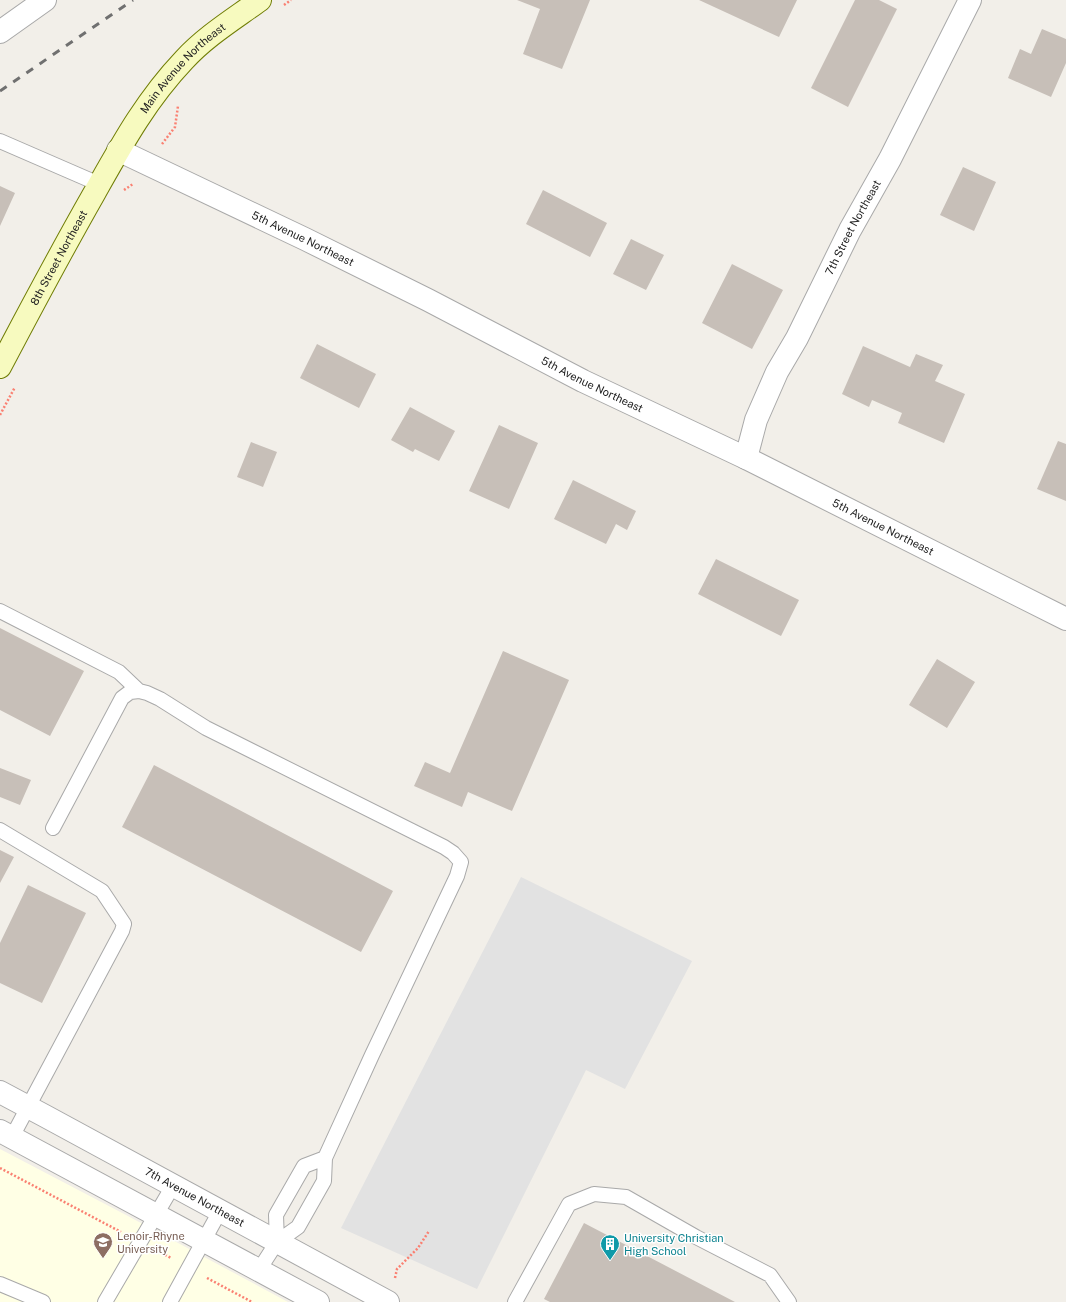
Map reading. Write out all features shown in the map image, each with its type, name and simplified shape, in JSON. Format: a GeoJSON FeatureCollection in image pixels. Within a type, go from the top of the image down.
{"type":"FeatureCollection","features":[{"type":"Feature","properties":{"kind":"main road","name":"Main Avenue Northeast"},"geometry":{"type":"LineString","coordinates":[[118,150],[142,111],[184,59],[202,42],[260,0]]}},
{"type":"Feature","properties":{"kind":"main road","name":"8th Street Northeast"},"geometry":{"type":"LineString","coordinates":[[0,367],[63,248],[118,150]]}},
{"type":"Feature","properties":{"kind":"street"},"geometry":{"type":"LineString","coordinates":[[0,32],[45,0]]}},
{"type":"Feature","properties":{"kind":"street","name":"7th Street Northeast"},"geometry":{"type":"LineString","coordinates":[[746,458],[756,420],[777,372],[797,338],[850,230],[890,159],[970,0]]}},
{"type":"Feature","properties":{"kind":"street","name":"5th Avenue Northeast"},"geometry":{"type":"LineString","coordinates":[[118,150],[305,239],[428,300],[583,381],[746,458],[1066,619]]}},
{"type":"Feature","properties":{"kind":"street","name":"7th Avenue Northeast"},"geometry":{"type":"LineString","coordinates":[[0,1092],[174,1184],[277,1242],[392,1292]]}},
{"type":"Feature","properties":{"kind":"street"},"geometry":{"type":"LineString","coordinates":[[6,1134],[318,1302]]}},
{"type":"Feature","properties":{"kind":"lane"},"geometry":{"type":"LineString","coordinates":[[0,141],[99,184]]}},
{"type":"Feature","properties":{"kind":"lane"},"geometry":{"type":"LineString","coordinates":[[0,611],[120,672],[139,690],[160,699],[206,728],[444,847],[460,862],[458,876],[372,1055],[325,1158],[324,1181],[298,1227],[277,1242],[259,1270]]}},
{"type":"Feature","properties":{"kind":"lane"},"geometry":{"type":"LineString","coordinates":[[53,828],[122,698],[130,692],[139,690]]}},
{"type":"Feature","properties":{"kind":"lane"},"geometry":{"type":"LineString","coordinates":[[0,830],[102,891],[124,924],[122,931],[29,1107],[6,1134]]}},
{"type":"Feature","properties":{"kind":"lane"},"geometry":{"type":"LineString","coordinates":[[277,1242],[276,1215],[304,1166],[325,1158]]}},
{"type":"Feature","properties":{"kind":"lane"},"geometry":{"type":"LineString","coordinates":[[105,1302],[174,1184]]}},
{"type":"Feature","properties":{"kind":"lane"},"geometry":{"type":"LineString","coordinates":[[515,1302],[569,1204],[594,1194],[626,1197],[696,1237],[770,1275],[789,1302]]}},
{"type":"Feature","properties":{"kind":"lane"},"geometry":{"type":"LineString","coordinates":[[170,1302],[220,1211]]}},
{"type":"Feature","properties":{"kind":"lane"},"geometry":{"type":"LineString","coordinates":[[0,1284],[43,1302]]}},
{"type":"Feature","properties":{"kind":"path"},"geometry":{"type":"LineString","coordinates":[[392,1292],[397,1269],[408,1259],[429,1231]]}},
{"type":"Feature","properties":{"kind":"shaded area"},"geometry":{"type":"Polygon","coordinates":[[[521,877],[692,961],[625,1089],[586,1070],[477,1289],[341,1228],[521,877]]]}},
{"type":"Feature","properties":{"kind":"shaded area","name":"Lenoir-Rhyne University"},"geometry":{"type":"Polygon","coordinates":[[[0,1149],[126,1215],[288,1302],[0,1302],[0,1149]]]}},
{"type":"Feature","properties":{"kind":"building"},"geometry":{"type":"Polygon","coordinates":[[[517,0],[590,0],[562,69],[523,54],[540,9],[517,0]]]}},
{"type":"Feature","properties":{"kind":"building"},"geometry":{"type":"Polygon","coordinates":[[[699,0],[797,0],[779,37],[699,0]]]}},
{"type":"Feature","properties":{"kind":"building"},"geometry":{"type":"Polygon","coordinates":[[[855,0],[879,0],[897,9],[848,107],[811,88],[855,0]]]}},
{"type":"Feature","properties":{"kind":"building"},"geometry":{"type":"Polygon","coordinates":[[[1042,29],[1066,39],[1066,63],[1051,97],[1008,78],[1020,49],[1031,54],[1042,29]]]}},
{"type":"Feature","properties":{"kind":"building"},"geometry":{"type":"Polygon","coordinates":[[[963,167],[996,182],[974,231],[940,215],[963,167]]]}},
{"type":"Feature","properties":{"kind":"building"},"geometry":{"type":"Polygon","coordinates":[[[0,186],[15,193],[0,226],[0,186]]]}},
{"type":"Feature","properties":{"kind":"building"},"geometry":{"type":"Polygon","coordinates":[[[543,190],[607,223],[590,257],[526,224],[543,190]]]}},
{"type":"Feature","properties":{"kind":"building"},"geometry":{"type":"Polygon","coordinates":[[[631,239],[664,255],[646,290],[613,274],[631,239]]]}},
{"type":"Feature","properties":{"kind":"building"},"geometry":{"type":"Polygon","coordinates":[[[732,264],[783,290],[752,349],[702,323],[732,264]]]}},
{"type":"Feature","properties":{"kind":"building"},"geometry":{"type":"Polygon","coordinates":[[[317,344],[376,374],[359,408],[300,378],[317,344]]]}},
{"type":"Feature","properties":{"kind":"building"},"geometry":{"type":"Polygon","coordinates":[[[863,346],[910,367],[916,354],[943,365],[935,381],[965,394],[944,443],[898,423],[902,413],[872,400],[869,407],[842,394],[863,346]]]}},
{"type":"Feature","properties":{"kind":"building"},"geometry":{"type":"Polygon","coordinates":[[[410,407],[455,431],[439,461],[415,449],[413,452],[391,440],[410,407]]]}},
{"type":"Feature","properties":{"kind":"building"},"geometry":{"type":"Polygon","coordinates":[[[499,425],[538,443],[509,509],[469,491],[499,425]]]}},
{"type":"Feature","properties":{"kind":"building"},"geometry":{"type":"Polygon","coordinates":[[[1058,441],[1066,444],[1066,501],[1037,489],[1058,441]]]}},
{"type":"Feature","properties":{"kind":"building"},"geometry":{"type":"Polygon","coordinates":[[[251,442],[277,452],[263,487],[237,477],[251,442]]]}},
{"type":"Feature","properties":{"kind":"building"},"geometry":{"type":"Polygon","coordinates":[[[573,480],[636,511],[627,530],[616,524],[606,544],[554,519],[573,480]]]}},
{"type":"Feature","properties":{"kind":"building"},"geometry":{"type":"Polygon","coordinates":[[[716,559],[799,600],[781,636],[698,594],[716,559]]]}},
{"type":"Feature","properties":{"kind":"building"},"geometry":{"type":"Polygon","coordinates":[[[0,628],[84,671],[50,736],[0,710],[0,628]]]}},
{"type":"Feature","properties":{"kind":"building"},"geometry":{"type":"Polygon","coordinates":[[[503,651],[569,680],[512,811],[468,792],[462,807],[414,786],[425,762],[450,773],[503,651]]]}},
{"type":"Feature","properties":{"kind":"building"},"geometry":{"type":"Polygon","coordinates":[[[937,659],[975,682],[947,728],[909,705],[937,659]]]}},
{"type":"Feature","properties":{"kind":"building"},"geometry":{"type":"Polygon","coordinates":[[[154,765],[393,891],[361,952],[122,827],[154,765]]]}},
{"type":"Feature","properties":{"kind":"building"},"geometry":{"type":"Polygon","coordinates":[[[0,768],[31,780],[20,805],[0,797],[0,768]]]}},
{"type":"Feature","properties":{"kind":"building"},"geometry":{"type":"Polygon","coordinates":[[[0,850],[14,857],[0,883],[0,850]]]}},
{"type":"Feature","properties":{"kind":"building"},"geometry":{"type":"Polygon","coordinates":[[[28,885],[86,913],[42,1003],[0,983],[0,943],[28,885]]]}},
{"type":"Feature","properties":{"kind":"building","name":"University Christian High School"},"geometry":{"type":"Polygon","coordinates":[[[584,1223],[735,1302],[550,1302],[544,1299],[584,1223]]]}},
{"type":"Feature","properties":{"kind":"railway"},"geometry":{"type":"LineString","coordinates":[[0,91],[133,0]]}},
{"type":"Feature","properties":{"kind":"place","name":"Lenoir-Rhyne University"},"geometry":{"type":"Point","coordinates":[103,1259]}},
{"type":"Feature","properties":{"kind":"place","name":"University Christian High School"},"geometry":{"type":"Point","coordinates":[610,1261]}}]}
